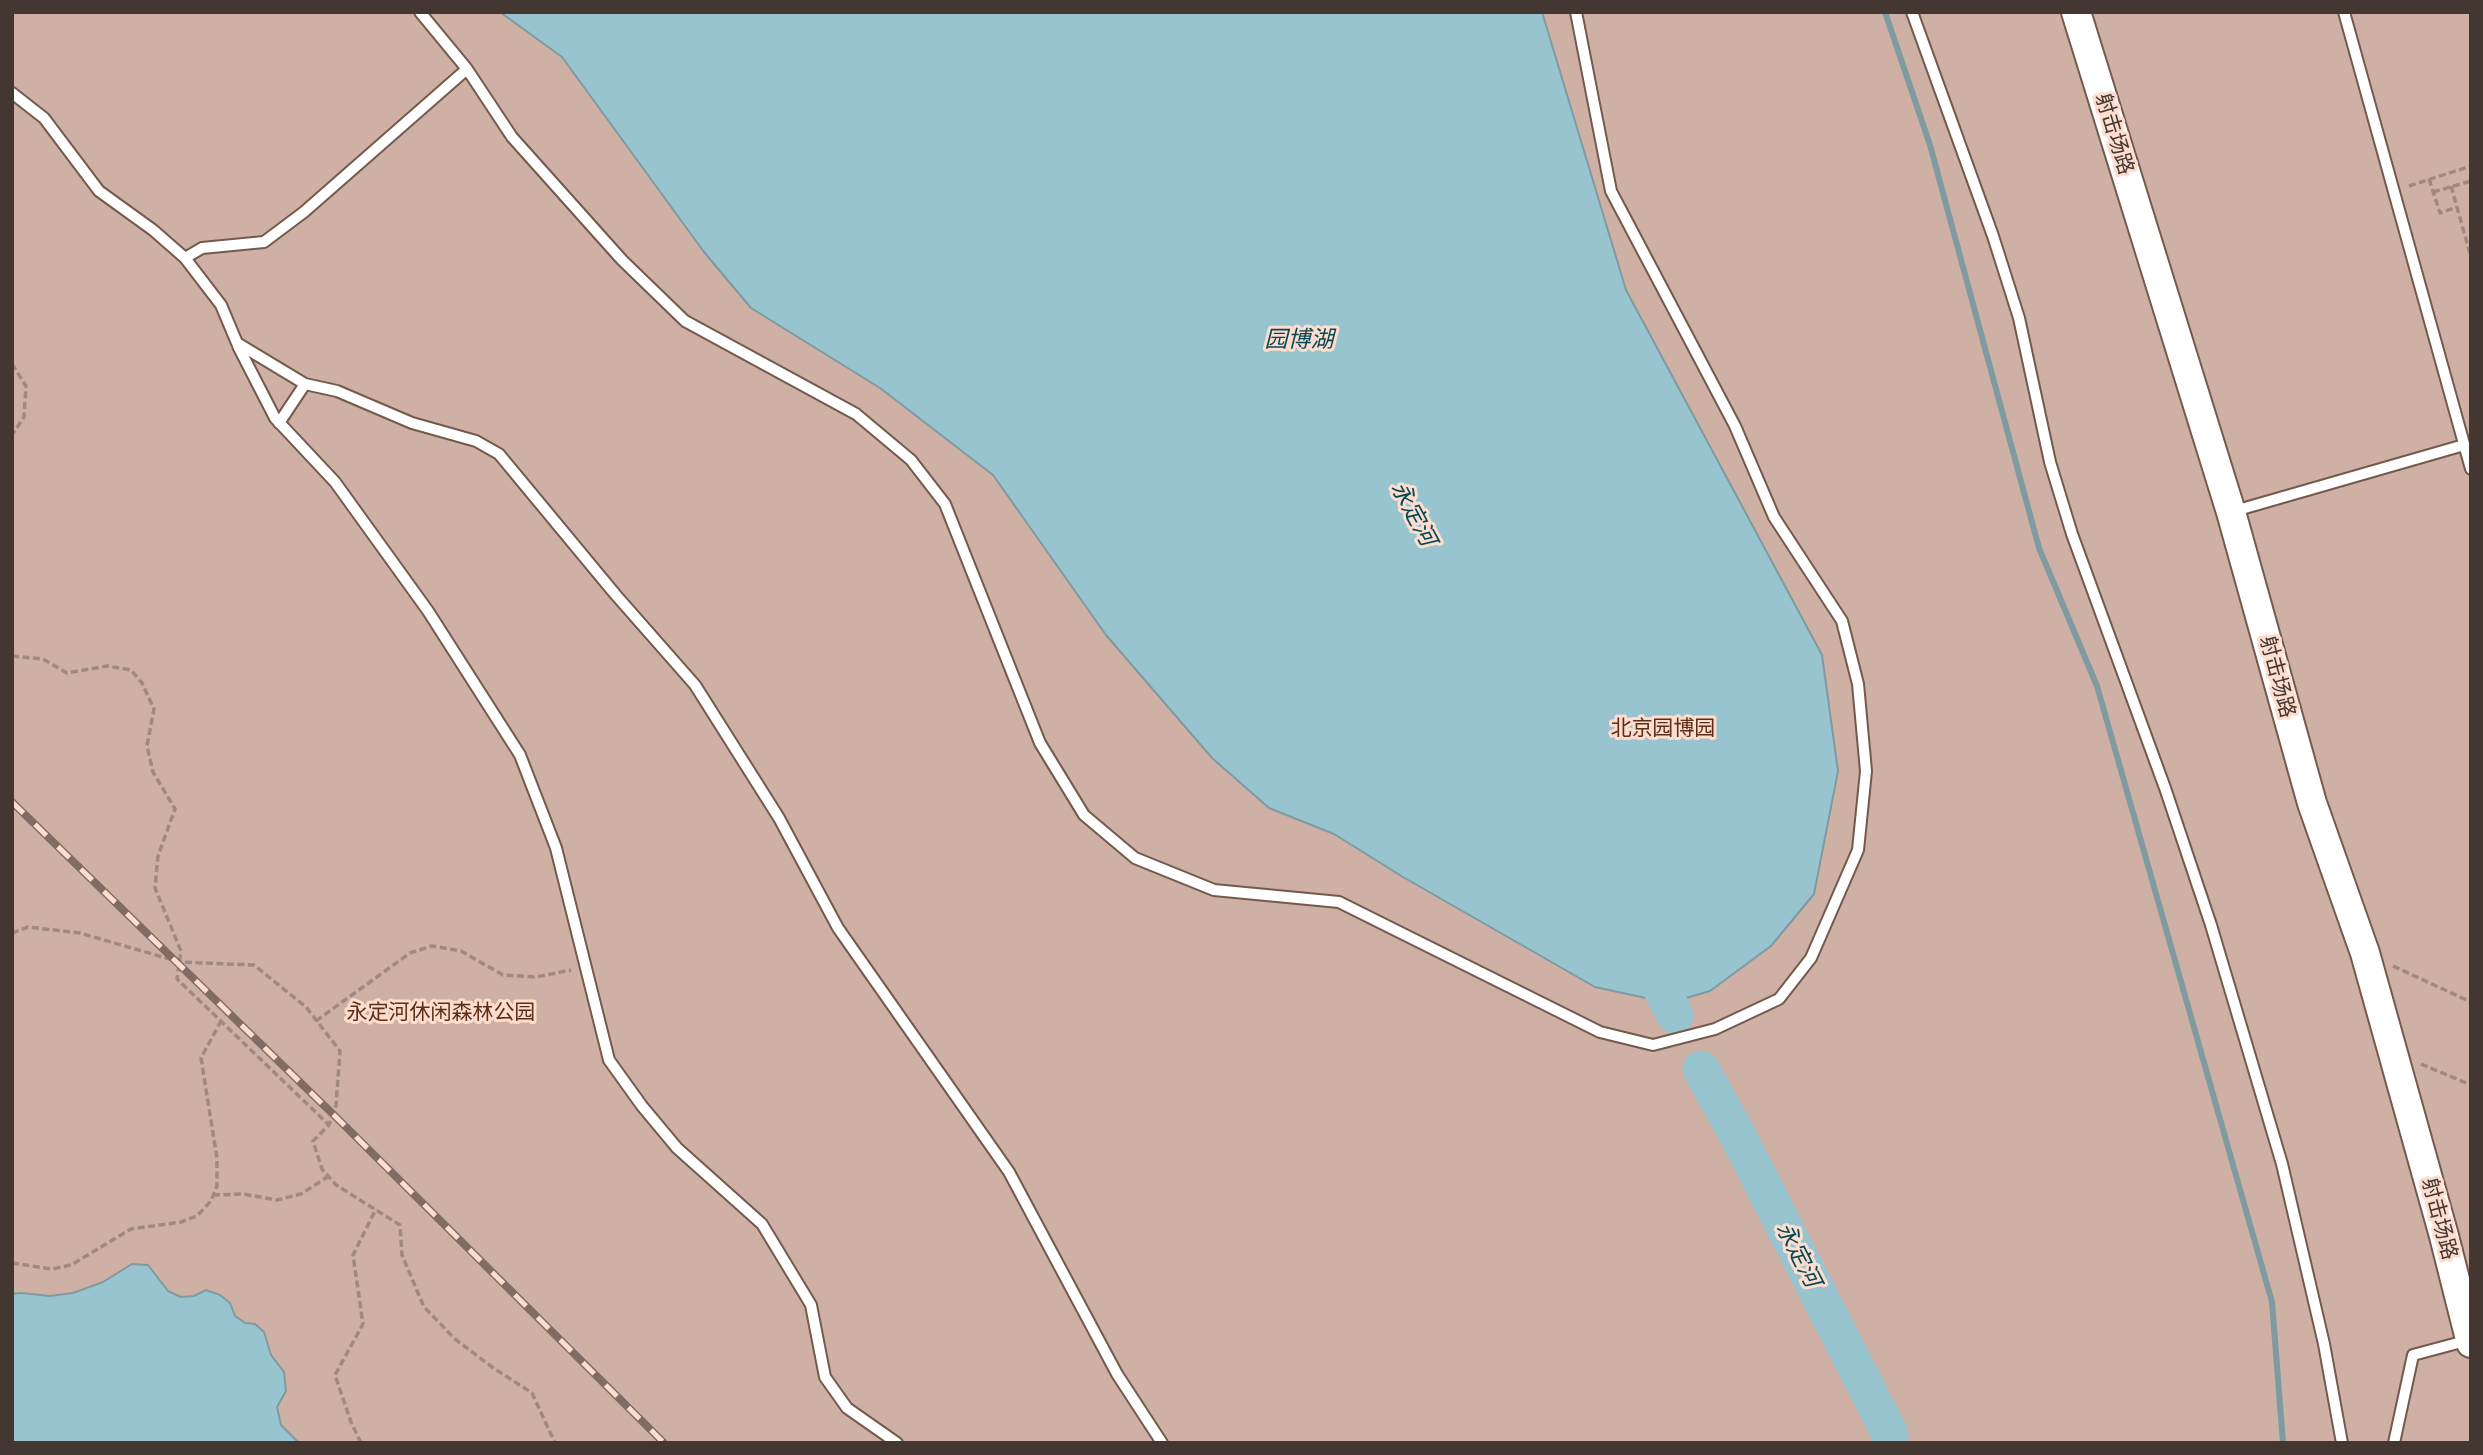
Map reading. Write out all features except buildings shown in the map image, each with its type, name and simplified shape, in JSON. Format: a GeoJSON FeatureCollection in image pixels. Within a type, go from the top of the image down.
{"type":"FeatureCollection","features":[{"type":"Feature","properties":{"kind":"street","name":"射击场路"},"geometry":{"type":"LineString","coordinates":[[2076,12],[2231,512],[2312,803],[2365,953],[2444,1236],[2470,1341]]}},
{"type":"Feature","properties":{"kind":"lane"},"geometry":{"type":"LineString","coordinates":[[420,12],[467,69],[512,137],[622,260],[685,321],[856,414],[911,460],[945,505],[1040,743],[1084,815],[1135,858],[1214,890],[1339,902],[1600,1032],[1653,1045],[1715,1029],[1779,999],[1811,958],[1858,850],[1866,771],[1858,684],[1842,621],[1774,517],[1735,426],[1611,191],[1576,12]]}},
{"type":"Feature","properties":{"kind":"lane"},"geometry":{"type":"LineString","coordinates":[[1912,12],[1993,236],[2019,318],[2050,462],[2072,534],[2165,788],[2211,925],[2281,1164],[2324,1343],[2342,1443]]}},
{"type":"Feature","properties":{"kind":"lane"},"geometry":{"type":"LineString","coordinates":[[2344,12],[2471,469]]}},
{"type":"Feature","properties":{"kind":"lane"},"geometry":{"type":"LineString","coordinates":[[185,258],[202,248],[264,242],[304,212],[467,69]]}},
{"type":"Feature","properties":{"kind":"lane"},"geometry":{"type":"LineString","coordinates":[[12,93],[44,118],[99,191],[153,230],[185,258],[221,305],[275,418],[335,482],[428,611],[520,755],[556,848],[609,1060],[677,1148],[762,1224],[811,1305],[825,1377],[847,1408],[897,1443]]}},
{"type":"Feature","properties":{"kind":"lane"},"geometry":{"type":"LineString","coordinates":[[237,343],[305,384],[337,391],[412,423],[476,441],[499,454],[615,594],[695,685],[779,818],[838,929],[1009,1172],[1117,1374],[1162,1443]]}},
{"type":"Feature","properties":{"kind":"lane"},"geometry":{"type":"LineString","coordinates":[[279,423],[305,384]]}},
{"type":"Feature","properties":{"kind":"lane"},"geometry":{"type":"LineString","coordinates":[[2231,512],[2464,446]]}},
{"type":"Feature","properties":{"kind":"lane"},"geometry":{"type":"LineString","coordinates":[[2394,1443],[2413,1355],[2470,1341]]}},
{"type":"Feature","properties":{"kind":"path"},"geometry":{"type":"LineString","coordinates":[[2211,12],[2221,12]]}},
{"type":"Feature","properties":{"kind":"path"},"geometry":{"type":"LineString","coordinates":[[2409,186],[2471,166]]}},
{"type":"Feature","properties":{"kind":"path"},"geometry":{"type":"LineString","coordinates":[[2429,179],[2440,213],[2457,207]]}},
{"type":"Feature","properties":{"kind":"path"},"geometry":{"type":"LineString","coordinates":[[2433,192],[2471,180]]}},
{"type":"Feature","properties":{"kind":"path"},"geometry":{"type":"LineString","coordinates":[[2451,187],[2471,257]]}},
{"type":"Feature","properties":{"kind":"path"},"geometry":{"type":"LineString","coordinates":[[12,364],[26,386],[24,417],[12,435]]}},
{"type":"Feature","properties":{"kind":"path"},"geometry":{"type":"LineString","coordinates":[[12,656],[43,659],[66,673],[107,666],[131,670],[142,684],[154,709],[147,746],[153,772],[175,809],[158,856],[155,888],[181,951],[177,979],[329,1125]]}},
{"type":"Feature","properties":{"kind":"path"},"geometry":{"type":"LineString","coordinates":[[12,933],[28,927],[80,933],[180,962],[254,965],[306,1007],[340,1051],[335,1105],[329,1125],[313,1141],[322,1169],[336,1185],[400,1225],[402,1255],[424,1307],[455,1339],[532,1392],[555,1443]]}},
{"type":"Feature","properties":{"kind":"path"},"geometry":{"type":"LineString","coordinates":[[316,1021],[410,953],[432,946],[461,951],[503,975],[536,977],[584,967]]}},
{"type":"Feature","properties":{"kind":"path"},"geometry":{"type":"LineString","coordinates":[[2365,953],[2471,1002]]}},
{"type":"Feature","properties":{"kind":"path"},"geometry":{"type":"LineString","coordinates":[[12,1263],[52,1269],[71,1265],[131,1228],[181,1222],[197,1216],[211,1201],[217,1186],[216,1158],[201,1058],[221,1021]]}},
{"type":"Feature","properties":{"kind":"path"},"geometry":{"type":"LineString","coordinates":[[2393,1052],[2471,1085]]}},
{"type":"Feature","properties":{"kind":"path"},"geometry":{"type":"LineString","coordinates":[[213,1195],[243,1194],[277,1200],[301,1194],[328,1176]]}},
{"type":"Feature","properties":{"kind":"path"},"geometry":{"type":"LineString","coordinates":[[361,1443],[335,1375],[363,1324],[354,1255],[376,1209]]}},
{"type":"Feature","properties":{"kind":"green space","name":"北京园博园"},"geometry":{"type":"Polygon","coordinates":[[[12,12],[2471,12],[2471,1443],[12,1443],[12,12]]]}},
{"type":"Feature","properties":{"kind":"water","name":"园博湖"},"geometry":{"type":"Polygon","coordinates":[[[500,12],[1542,12],[1626,290],[1822,655],[1838,771],[1814,894],[1771,946],[1710,991],[1669,1003],[1595,987],[1403,877],[1334,834],[1269,808],[1212,758],[1106,635],[993,475],[880,388],[751,308],[704,252],[562,57],[500,12]]]}},
{"type":"Feature","properties":{"kind":"water"},"geometry":{"type":"Polygon","coordinates":[[[132,1264],[148,1265],[168,1291],[181,1297],[194,1296],[206,1290],[220,1295],[230,1303],[235,1316],[245,1323],[255,1324],[264,1332],[271,1355],[284,1372],[286,1391],[277,1407],[281,1425],[299,1443],[12,1443],[12,1294],[50,1296],[73,1293],[103,1282],[132,1264]]]}},
{"type":"Feature","properties":{"kind":"waterway"},"geometry":{"type":"LineString","coordinates":[[1885,12],[1930,145],[2039,548],[2097,686],[2272,1302],[2283,1443]]}},
{"type":"Feature","properties":{"kind":"waterway","name":"永定河"},"geometry":{"type":"LineString","coordinates":[[1646,960],[1675,1015]]}},
{"type":"Feature","properties":{"kind":"waterway","name":"永定河"},"geometry":{"type":"LineString","coordinates":[[1701,1069],[1890,1434],[1890,1443]]}},
{"type":"Feature","properties":{"kind":"railway"},"geometry":{"type":"LineString","coordinates":[[12,802],[341,1122],[664,1443]]}},
{"type":"Feature","properties":{"kind":"park label","name":"永定河休闲森林公园"},"geometry":{"type":"Point","coordinates":[441,1013]}}]}
